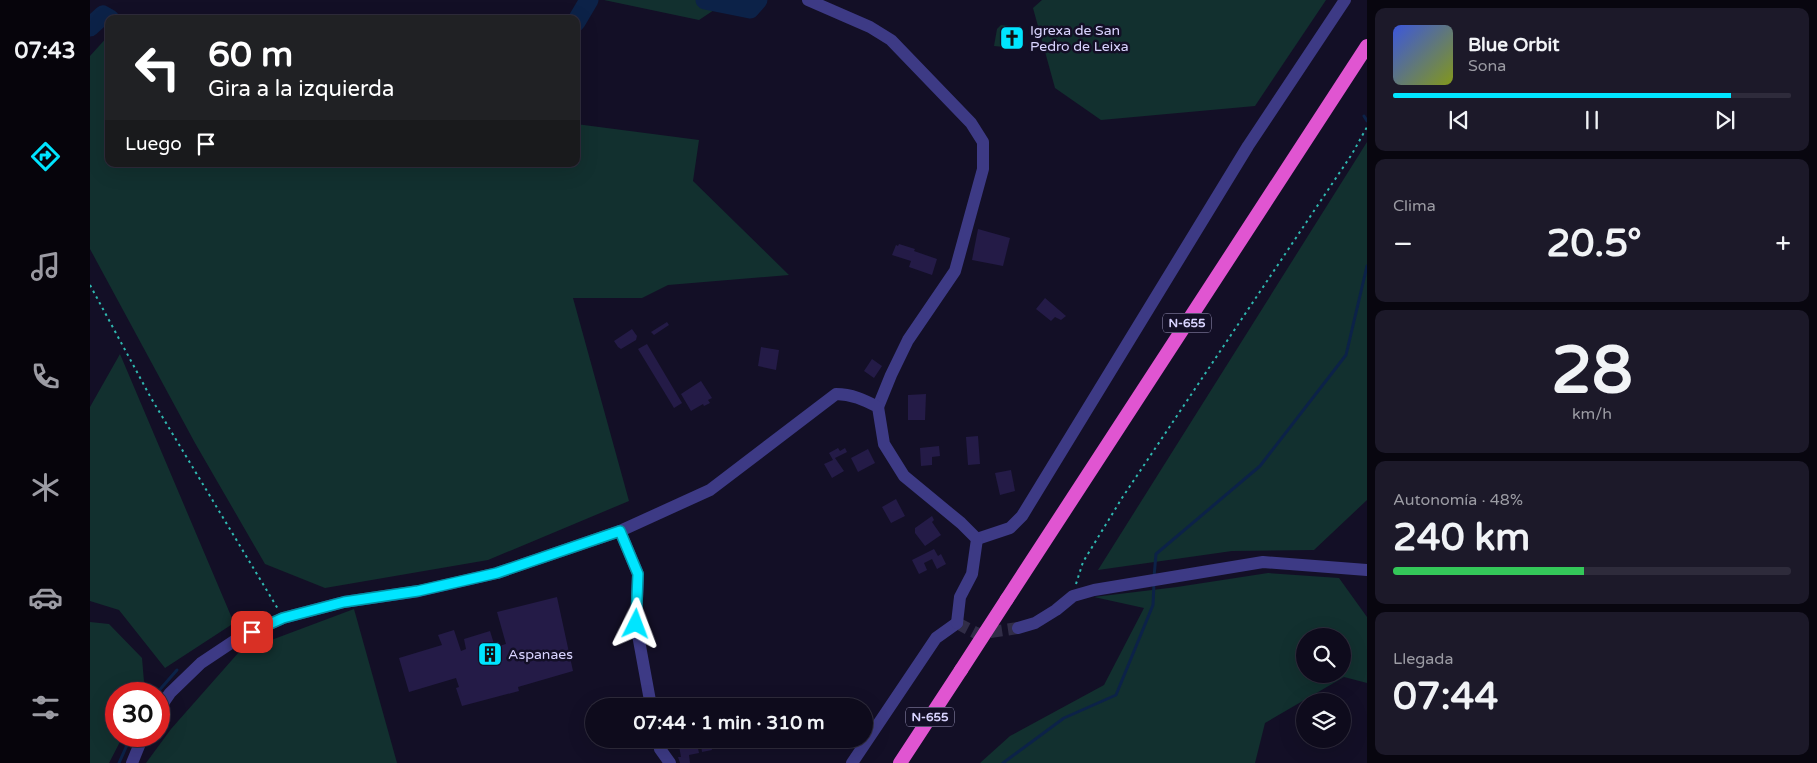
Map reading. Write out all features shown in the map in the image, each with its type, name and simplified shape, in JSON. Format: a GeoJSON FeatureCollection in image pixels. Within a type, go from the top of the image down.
{"type":"FeatureCollection","features":[{"type":"Feature","properties":{"kind":"highway","name":"N-655"},"geometry":{"type":"LineString","coordinates":[[900,763],[1367,46]]}},
{"type":"Feature","properties":{"kind":"street"},"geometry":{"type":"LineString","coordinates":[[808,0],[870,27],[891,40],[971,123],[982,142],[983,169],[955,271],[908,340],[890,375],[878,407],[884,444],[904,476],[961,523],[977,540]]}},
{"type":"Feature","properties":{"kind":"street"},"geometry":{"type":"LineString","coordinates":[[977,540],[1010,528],[1022,516],[1248,146],[1345,0]]}},
{"type":"Feature","properties":{"kind":"street"},"geometry":{"type":"LineString","coordinates":[[170,693],[202,663],[237,638],[283,618],[344,602],[418,591],[497,573],[620,531],[710,490],[836,394],[858,397],[878,407]]}},
{"type":"Feature","properties":{"kind":"street"},"geometry":{"type":"LineString","coordinates":[[620,531],[638,574],[636,624],[649,698]]}},
{"type":"Feature","properties":{"kind":"street"},"geometry":{"type":"LineString","coordinates":[[852,763],[936,638],[957,623],[960,597],[972,574],[977,540]]}},
{"type":"Feature","properties":{"kind":"street"},"geometry":{"type":"LineString","coordinates":[[1018,628],[1035,623],[1049,615],[1073,596],[1094,590],[1263,562],[1367,570]]}},
{"type":"Feature","properties":{"kind":"street"},"geometry":{"type":"LineString","coordinates":[[132,763],[139,747]]}},
{"type":"Feature","properties":{"kind":"street"},"geometry":{"type":"LineString","coordinates":[[660,748],[670,763]]}},
{"type":"Feature","properties":{"kind":"path"},"geometry":{"type":"LineString","coordinates":[[1073,596],[1083,562],[1122,498],[1352,154],[1367,127]]}},
{"type":"Feature","properties":{"kind":"path"},"geometry":{"type":"LineString","coordinates":[[90,285],[151,398],[283,618]]}},
{"type":"Feature","properties":{"kind":"green space"},"geometry":{"type":"Polygon","coordinates":[[[604,0],[729,0],[699,20],[604,0]]]}},
{"type":"Feature","properties":{"kind":"green space"},"geometry":{"type":"Polygon","coordinates":[[[1042,0],[1326,0],[1255,106],[1101,120],[1055,88],[1033,8],[1042,0]]]}},
{"type":"Feature","properties":{"kind":"green space"},"geometry":{"type":"Polygon","coordinates":[[[1001,25],[1009,26],[1004,47],[994,46],[997,29],[1001,25]]]}},
{"type":"Feature","properties":{"kind":"green space"},"geometry":{"type":"Polygon","coordinates":[[[105,39],[105,167],[580,167],[580,125],[699,140],[693,181],[789,275],[668,285],[642,298],[573,298],[629,501],[488,560],[325,588],[265,564],[195,443],[90,249],[90,56],[105,39]]]}},
{"type":"Feature","properties":{"kind":"green space"},"geometry":{"type":"Polygon","coordinates":[[[1367,142],[1367,500],[1314,550],[1232,551],[1098,570],[1367,142]]]}},
{"type":"Feature","properties":{"kind":"green space"},"geometry":{"type":"Polygon","coordinates":[[[120,354],[234,623],[165,668],[119,610],[90,601],[90,407],[120,354]]]}},
{"type":"Feature","properties":{"kind":"green space"},"geometry":{"type":"Polygon","coordinates":[[[1268,573],[1339,578],[1367,617],[1367,683],[1351,679],[1351,628],[1296,628],[1296,683],[1334,683],[1317,693],[1296,693],[1296,705],[1265,723],[1255,763],[980,763],[1010,736],[1104,685],[1144,608],[1094,597],[1268,573]]]}},
{"type":"Feature","properties":{"kind":"green space"},"geometry":{"type":"Polygon","coordinates":[[[354,609],[397,763],[146,763],[158,747],[170,747],[170,730],[239,652],[354,609]]]}},
{"type":"Feature","properties":{"kind":"green space"},"geometry":{"type":"Polygon","coordinates":[[[90,622],[109,624],[142,658],[144,682],[105,682],[105,747],[117,747],[109,763],[90,763],[90,622]]]}},
{"type":"Feature","properties":{"kind":"building","name":"Igrexa de San Pedro de Leixa"},"geometry":{"type":"Polygon","coordinates":[[[1009,26],[1017,27],[1017,45],[1005,43],[1009,26]]]}},
{"type":"Feature","properties":{"kind":"building"},"geometry":{"type":"Polygon","coordinates":[[[978,229],[1010,238],[1003,266],[972,260],[978,229]]]}},
{"type":"Feature","properties":{"kind":"building"},"geometry":{"type":"Polygon","coordinates":[[[899,244],[937,259],[932,275],[909,267],[911,261],[892,255],[896,245],[898,246],[899,244]]]}},
{"type":"Feature","properties":{"kind":"building"},"geometry":{"type":"Polygon","coordinates":[[[1045,298],[1066,316],[1061,320],[1055,317],[1051,321],[1036,309],[1045,298]]]}},
{"type":"Feature","properties":{"kind":"building"},"geometry":{"type":"Polygon","coordinates":[[[667,322],[669,325],[654,335],[651,332],[667,322]]]}},
{"type":"Feature","properties":{"kind":"building"},"geometry":{"type":"Polygon","coordinates":[[[632,329],[637,336],[636,340],[621,349],[614,341],[632,329]]]}},
{"type":"Feature","properties":{"kind":"building"},"geometry":{"type":"Polygon","coordinates":[[[647,344],[682,403],[674,408],[638,349],[647,344]]]}},
{"type":"Feature","properties":{"kind":"building"},"geometry":{"type":"Polygon","coordinates":[[[761,347],[779,350],[776,370],[758,366],[761,347]]]}},
{"type":"Feature","properties":{"kind":"building"},"geometry":{"type":"Polygon","coordinates":[[[872,359],[882,366],[874,378],[864,371],[872,359]]]}},
{"type":"Feature","properties":{"kind":"building"},"geometry":{"type":"Polygon","coordinates":[[[701,381],[712,398],[708,400],[710,403],[704,406],[703,404],[691,411],[681,394],[701,381]]]}},
{"type":"Feature","properties":{"kind":"building"},"geometry":{"type":"Polygon","coordinates":[[[926,394],[925,420],[908,420],[908,395],[926,394]]]}},
{"type":"Feature","properties":{"kind":"building"},"geometry":{"type":"Polygon","coordinates":[[[978,436],[980,464],[968,465],[966,437],[978,436]]]}},
{"type":"Feature","properties":{"kind":"building"},"geometry":{"type":"Polygon","coordinates":[[[939,446],[940,456],[932,457],[932,465],[921,466],[920,448],[939,446]]]}},
{"type":"Feature","properties":{"kind":"building"},"geometry":{"type":"Polygon","coordinates":[[[838,448],[840,451],[845,448],[847,452],[835,458],[844,471],[832,478],[824,464],[833,460],[829,453],[838,448]]]}},
{"type":"Feature","properties":{"kind":"building"},"geometry":{"type":"Polygon","coordinates":[[[868,449],[875,463],[858,472],[851,458],[868,449]]]}},
{"type":"Feature","properties":{"kind":"building"},"geometry":{"type":"Polygon","coordinates":[[[1011,470],[1015,491],[1000,495],[995,473],[1011,470]]]}},
{"type":"Feature","properties":{"kind":"building"},"geometry":{"type":"Polygon","coordinates":[[[896,499],[905,516],[891,523],[882,507],[896,499]]]}},
{"type":"Feature","properties":{"kind":"building"},"geometry":{"type":"Polygon","coordinates":[[[932,516],[934,520],[932,522],[941,535],[925,546],[915,533],[915,528],[932,516]]]}},
{"type":"Feature","properties":{"kind":"building"},"geometry":{"type":"Polygon","coordinates":[[[934,549],[938,556],[941,554],[946,564],[937,569],[932,559],[924,563],[927,570],[919,574],[912,560],[934,549]]]}},
{"type":"Feature","properties":{"kind":"building","name":"Aspanaes"},"geometry":{"type":"Polygon","coordinates":[[[557,597],[573,671],[518,687],[519,691],[462,706],[456,688],[459,687],[456,678],[409,692],[399,658],[442,645],[438,635],[454,630],[461,651],[466,649],[464,639],[490,631],[495,647],[506,644],[497,612],[557,597]]]}},
{"type":"Feature","properties":{"kind":"building"},"geometry":{"type":"Polygon","coordinates":[[[679,748],[698,748],[699,753],[689,755],[690,763],[680,763],[678,757],[681,757],[679,748]]]}},
{"type":"Feature","properties":{"kind":"building"},"geometry":{"type":"Polygon","coordinates":[[[701,748],[712,748],[712,750],[702,752],[701,748]]]}},
{"type":"Feature","properties":{"kind":"waterway"},"geometry":{"type":"LineString","coordinates":[[580,15],[589,0]]}},
{"type":"Feature","properties":{"kind":"waterway"},"geometry":{"type":"LineString","coordinates":[[705,0],[750,9],[758,0]]}},
{"type":"Feature","properties":{"kind":"waterway"},"geometry":{"type":"LineString","coordinates":[[90,27],[103,15],[105,16]]}},
{"type":"Feature","properties":{"kind":"waterway"},"geometry":{"type":"LineString","coordinates":[[1364,116],[1367,121]]}},
{"type":"Feature","properties":{"kind":"waterway"},"geometry":{"type":"LineString","coordinates":[[1154,577],[1156,554],[1260,466],[1346,355],[1367,266]]}},
{"type":"Feature","properties":{"kind":"waterway"},"geometry":{"type":"LineString","coordinates":[[1003,763],[1064,718],[1116,695],[1153,605],[1154,583]]}},
{"type":"Feature","properties":{"kind":"waterway"},"geometry":{"type":"LineString","coordinates":[[166,682],[177,670]]}},
{"type":"Feature","properties":{"kind":"waterway"},"geometry":{"type":"LineString","coordinates":[[119,763],[126,747]]}},
{"type":"Feature","properties":{"kind":"tunnel"},"geometry":{"type":"LineString","coordinates":[[957,623],[978,634],[1018,628]]}},
{"type":"Feature","properties":{"kind":"place","name":"Igrexa de San Pedro de Leixa"},"geometry":{"type":"Point","coordinates":[1012,38]}},
{"type":"Feature","properties":{"kind":"place","name":"Aspanaes"},"geometry":{"type":"Point","coordinates":[490,654]}},
{"type":"Feature","properties":{"kind":"route"},"geometry":{"type":"LineString","coordinates":[[252,632],[283,618],[344,602],[418,591],[497,573],[620,531],[638,574],[636,624]]}}]}
